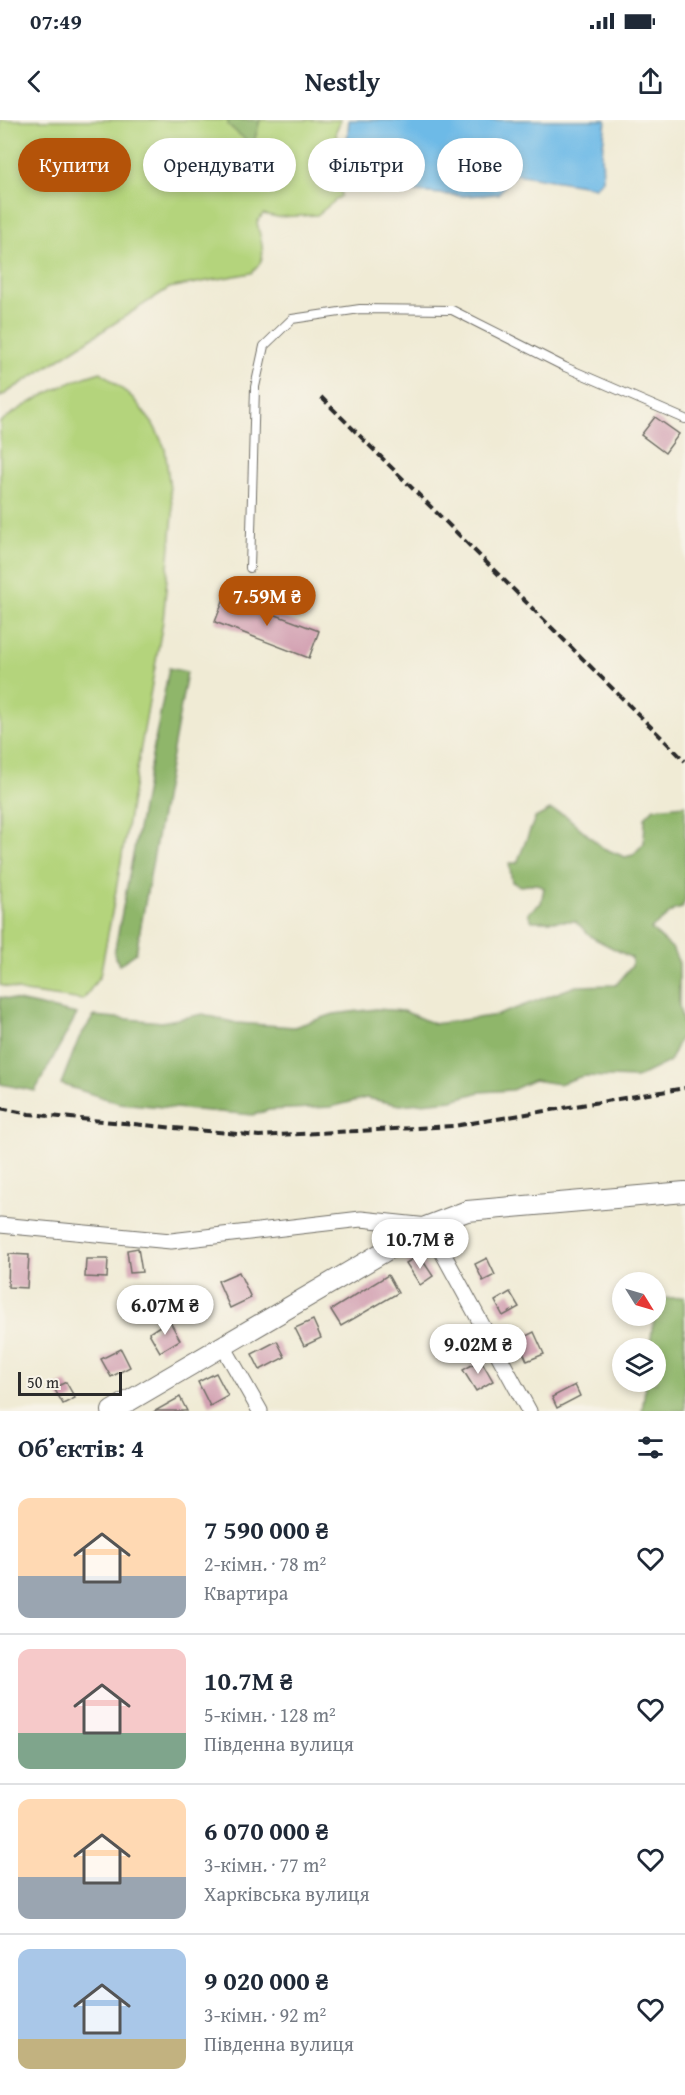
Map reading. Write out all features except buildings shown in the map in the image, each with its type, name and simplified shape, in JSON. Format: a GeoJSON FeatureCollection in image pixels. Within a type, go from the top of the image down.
{"type":"FeatureCollection","features":[{"type":"Feature","properties":{"kind":"street"},"geometry":{"type":"LineString","coordinates":[[112,1411],[428,1226],[467,1211],[685,1192]]}},
{"type":"Feature","properties":{"kind":"street"},"geometry":{"type":"LineString","coordinates":[[0,1225],[171,1241],[361,1220],[428,1226]]}},
{"type":"Feature","properties":{"kind":"street"},"geometry":{"type":"LineString","coordinates":[[428,1226],[529,1411]]}},
{"type":"Feature","properties":{"kind":"street"},"geometry":{"type":"LineString","coordinates":[[223,1346],[261,1411]]}},
{"type":"Feature","properties":{"kind":"lane"},"geometry":{"type":"LineString","coordinates":[[250,568],[255,387],[264,346],[292,319],[360,309],[453,310],[565,367],[685,419]]}},
{"type":"Feature","properties":{"kind":"green space"},"geometry":{"type":"Polygon","coordinates":[[[0,120],[341,120],[336,131],[337,138],[308,138],[308,192],[341,192],[341,196],[317,215],[277,217],[263,214],[257,222],[263,250],[261,262],[251,273],[169,288],[0,397],[0,120]]]}},
{"type":"Feature","properties":{"kind":"green space"},"geometry":{"type":"Polygon","coordinates":[[[228,120],[260,120],[255,138],[243,138],[228,125],[228,120]]]}},
{"type":"Feature","properties":{"kind":"green space"},"geometry":{"type":"Polygon","coordinates":[[[101,372],[133,398],[153,424],[165,448],[173,514],[163,621],[112,913],[100,976],[83,1000],[25,992],[0,985],[0,422],[48,393],[101,372]]]}},
{"type":"Feature","properties":{"kind":"green space"},"geometry":{"type":"Polygon","coordinates":[[[169,668],[187,672],[136,953],[119,965],[114,954],[169,668]]]}},
{"type":"Feature","properties":{"kind":"green space"},"geometry":{"type":"Polygon","coordinates":[[[685,805],[685,899],[682,908],[674,910],[651,929],[672,948],[679,963],[679,1005],[684,1030],[669,1062],[636,1078],[583,1076],[559,1084],[534,1080],[512,1090],[480,1092],[452,1100],[400,1105],[366,1098],[331,1107],[269,1110],[253,1115],[119,1103],[61,1084],[79,1038],[94,1016],[162,1022],[203,1014],[236,1023],[294,1027],[334,1014],[376,1009],[404,1011],[434,1024],[498,1015],[576,986],[616,985],[632,966],[632,958],[593,938],[575,921],[532,921],[528,913],[541,903],[544,888],[537,884],[520,886],[512,882],[509,863],[517,863],[535,818],[550,810],[565,815],[603,848],[625,857],[633,855],[644,843],[645,817],[654,808],[685,805]]]}},
{"type":"Feature","properties":{"kind":"green space"},"geometry":{"type":"Polygon","coordinates":[[[0,997],[77,1014],[35,1091],[0,1084],[0,997]]]}},
{"type":"Feature","properties":{"kind":"green space"},"geometry":{"type":"Polygon","coordinates":[[[684,1297],[685,1411],[642,1411],[645,1392],[666,1392],[666,1338],[651,1338],[653,1326],[666,1326],[666,1298],[684,1297]]]}},
{"type":"Feature","properties":{"kind":"water"},"geometry":{"type":"Polygon","coordinates":[[[349,120],[606,120],[602,154],[603,180],[595,187],[523,175],[523,138],[437,138],[437,192],[500,192],[498,194],[464,196],[417,192],[425,192],[425,138],[347,138],[349,120]]]}},
{"type":"Feature","properties":{"kind":"railway"},"geometry":{"type":"LineString","coordinates":[[321,397],[685,761]]}},
{"type":"Feature","properties":{"kind":"railway"},"geometry":{"type":"LineString","coordinates":[[0,1108],[29,1114],[259,1136],[454,1126],[685,1088]]}}]}
